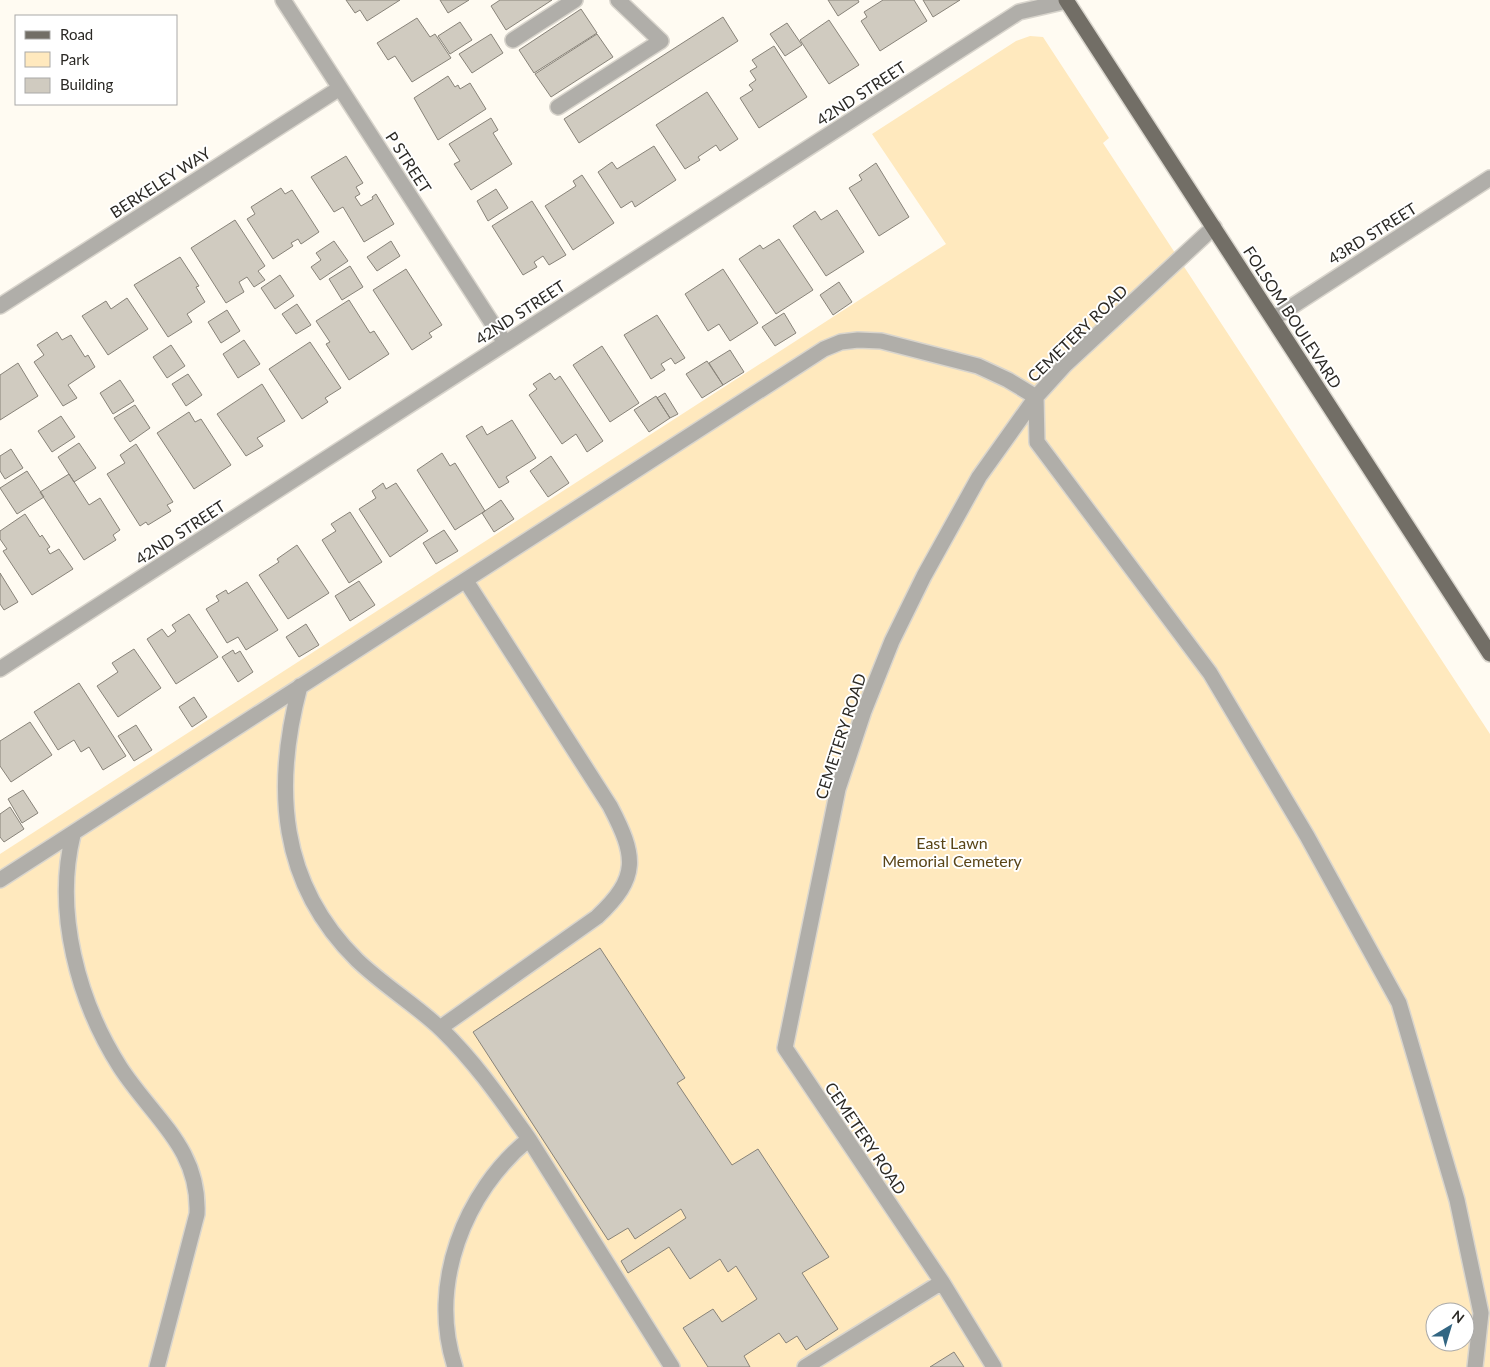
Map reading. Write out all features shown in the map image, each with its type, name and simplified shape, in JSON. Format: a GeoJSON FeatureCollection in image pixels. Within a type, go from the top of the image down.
{"type":"FeatureCollection","features":[{"type":"Feature","properties":{"kind":"main road","name":"FOLSOM BOULEVARD"},"geometry":{"type":"LineString","coordinates":[[1066,1],[1274,318],[1490,654]]}},
{"type":"Feature","properties":{"kind":"street","name":"P STREET"},"geometry":{"type":"LineString","coordinates":[[283,0],[505,343]]}},
{"type":"Feature","properties":{"kind":"street"},"geometry":{"type":"LineString","coordinates":[[513,40],[575,0]]}},
{"type":"Feature","properties":{"kind":"street"},"geometry":{"type":"LineString","coordinates":[[558,107],[661,41],[618,0]]}},
{"type":"Feature","properties":{"kind":"street","name":"42ND STREET"},"geometry":{"type":"LineString","coordinates":[[0,669],[1018,12],[1066,1]]}},
{"type":"Feature","properties":{"kind":"street","name":"BERKELEY WAY"},"geometry":{"type":"LineString","coordinates":[[0,306],[340,88]]}},
{"type":"Feature","properties":{"kind":"street","name":"43RD STREET"},"geometry":{"type":"LineString","coordinates":[[1274,318],[1490,178]]}},
{"type":"Feature","properties":{"kind":"street","name":"CEMETERY ROAD"},"geometry":{"type":"LineString","coordinates":[[994,1367],[942,1282],[785,1048],[838,789],[864,712],[892,641],[952,522],[979,476],[1036,397],[1066,365],[1214,227]]}},
{"type":"Feature","properties":{"kind":"street"},"geometry":{"type":"LineString","coordinates":[[0,880],[73,835],[300,686],[824,349],[842,342],[858,340],[881,341],[978,366],[1008,380],[1036,397],[1037,442],[1210,673],[1307,836],[1399,1003],[1457,1200],[1481,1313],[1475,1367]]}},
{"type":"Feature","properties":{"kind":"street"},"geometry":{"type":"LineString","coordinates":[[440,1028],[597,917],[614,901],[624,886],[630,868],[629,851],[623,831],[610,806],[466,581]]}},
{"type":"Feature","properties":{"kind":"street"},"geometry":{"type":"LineString","coordinates":[[300,686],[289,729],[284,774],[291,842],[299,875],[314,906],[333,932],[356,958],[382,983],[440,1028],[476,1066],[529,1139],[672,1367]]}},
{"type":"Feature","properties":{"kind":"street"},"geometry":{"type":"LineString","coordinates":[[73,835],[66,874],[66,902],[75,958],[83,988],[95,1021],[121,1068],[187,1158],[198,1194],[197,1214],[157,1367]]}},
{"type":"Feature","properties":{"kind":"street"},"geometry":{"type":"LineString","coordinates":[[455,1367],[448,1336],[445,1309],[448,1279],[460,1231],[474,1203],[512,1153],[529,1139]]}},
{"type":"Feature","properties":{"kind":"street"},"geometry":{"type":"LineString","coordinates":[[805,1367],[942,1282]]}},
{"type":"Feature","properties":{"kind":"green space","name":"East Lawn Memorial Cemetery"},"geometry":{"type":"Polygon","coordinates":[[[1030,36],[1043,37],[1109,138],[1103,143],[1490,734],[1490,1367],[0,1367],[0,854],[946,244],[872,134],[1016,41],[1030,36]]]}},
{"type":"Feature","properties":{"kind":"building"},"geometry":{"type":"Polygon","coordinates":[[[346,0],[400,0],[367,21],[360,10],[355,13],[346,0]]]}},
{"type":"Feature","properties":{"kind":"building"},"geometry":{"type":"Polygon","coordinates":[[[440,0],[469,0],[448,13],[440,0]]]}},
{"type":"Feature","properties":{"kind":"building"},"geometry":{"type":"Polygon","coordinates":[[[500,0],[552,0],[506,30],[491,6],[500,0]]]}},
{"type":"Feature","properties":{"kind":"building"},"geometry":{"type":"Polygon","coordinates":[[[828,0],[858,0],[859,2],[838,16],[828,0]]]}},
{"type":"Feature","properties":{"kind":"building"},"geometry":{"type":"Polygon","coordinates":[[[883,0],[914,0],[927,21],[880,51],[861,21],[867,17],[864,12],[883,0]]]}},
{"type":"Feature","properties":{"kind":"building"},"geometry":{"type":"Polygon","coordinates":[[[923,0],[960,0],[933,17],[923,0]]]}},
{"type":"Feature","properties":{"kind":"building"},"geometry":{"type":"Polygon","coordinates":[[[581,9],[597,33],[534,73],[519,50],[581,9]]]}},
{"type":"Feature","properties":{"kind":"building"},"geometry":{"type":"Polygon","coordinates":[[[723,17],[738,41],[579,143],[564,119],[723,17]]]}},
{"type":"Feature","properties":{"kind":"building"},"geometry":{"type":"Polygon","coordinates":[[[417,18],[430,37],[435,34],[451,58],[412,82],[395,56],[388,60],[377,43],[417,18]]]}},
{"type":"Feature","properties":{"kind":"building"},"geometry":{"type":"Polygon","coordinates":[[[829,20],[859,65],[829,84],[800,40],[829,20]]]}},
{"type":"Feature","properties":{"kind":"building"},"geometry":{"type":"Polygon","coordinates":[[[460,22],[472,40],[450,54],[438,36],[460,22]]]}},
{"type":"Feature","properties":{"kind":"building"},"geometry":{"type":"Polygon","coordinates":[[[787,23],[802,45],[785,56],[770,34],[787,23]]]}},
{"type":"Feature","properties":{"kind":"building"},"geometry":{"type":"Polygon","coordinates":[[[491,34],[503,53],[472,73],[459,54],[491,34]]]}},
{"type":"Feature","properties":{"kind":"building"},"geometry":{"type":"Polygon","coordinates":[[[597,34],[613,57],[551,97],[535,74],[597,34]]]}},
{"type":"Feature","properties":{"kind":"building"},"geometry":{"type":"Polygon","coordinates":[[[774,46],[807,97],[759,128],[740,98],[753,90],[749,85],[756,80],[750,71],[757,67],[752,60],[774,46]]]}},
{"type":"Feature","properties":{"kind":"building"},"geometry":{"type":"Polygon","coordinates":[[[448,76],[455,87],[458,85],[460,89],[470,83],[486,109],[438,140],[414,98],[448,76]]]}},
{"type":"Feature","properties":{"kind":"building"},"geometry":{"type":"Polygon","coordinates":[[[707,92],[738,139],[720,151],[716,145],[698,157],[700,160],[685,169],[656,125],[707,92]]]}},
{"type":"Feature","properties":{"kind":"building"},"geometry":{"type":"Polygon","coordinates":[[[491,118],[498,130],[493,133],[512,164],[471,190],[454,164],[460,161],[449,144],[491,118]]]}},
{"type":"Feature","properties":{"kind":"building"},"geometry":{"type":"Polygon","coordinates":[[[654,146],[676,180],[635,207],[632,201],[621,208],[598,172],[612,162],[617,169],[654,146]]]}},
{"type":"Feature","properties":{"kind":"building"},"geometry":{"type":"Polygon","coordinates":[[[346,156],[363,183],[356,187],[360,194],[355,197],[361,206],[373,199],[372,197],[376,194],[394,224],[364,242],[343,207],[334,212],[311,177],[346,156]]]}},
{"type":"Feature","properties":{"kind":"building"},"geometry":{"type":"Polygon","coordinates":[[[876,163],[909,217],[879,236],[849,188],[862,180],[859,175],[876,163]]]}},
{"type":"Feature","properties":{"kind":"building"},"geometry":{"type":"Polygon","coordinates":[[[582,175],[614,223],[573,250],[545,206],[576,186],[573,181],[582,175]]]}},
{"type":"Feature","properties":{"kind":"building"},"geometry":{"type":"Polygon","coordinates":[[[281,188],[285,194],[292,190],[319,232],[301,244],[298,239],[291,243],[293,246],[273,259],[247,219],[255,214],[251,207],[281,188]]]}},
{"type":"Feature","properties":{"kind":"building"},"geometry":{"type":"Polygon","coordinates":[[[496,189],[508,208],[488,221],[477,201],[496,189]]]}},
{"type":"Feature","properties":{"kind":"building"},"geometry":{"type":"Polygon","coordinates":[[[532,201],[566,255],[549,265],[543,256],[534,262],[537,267],[523,275],[492,226],[532,201]]]}},
{"type":"Feature","properties":{"kind":"building"},"geometry":{"type":"Polygon","coordinates":[[[837,210],[864,252],[826,276],[793,226],[815,211],[821,220],[837,210]]]}},
{"type":"Feature","properties":{"kind":"building"},"geometry":{"type":"Polygon","coordinates":[[[235,220],[265,266],[258,271],[265,280],[254,287],[247,277],[239,282],[244,292],[226,303],[191,248],[235,220]]]}},
{"type":"Feature","properties":{"kind":"building"},"geometry":{"type":"Polygon","coordinates":[[[779,239],[813,290],[776,314],[739,259],[760,245],[763,249],[779,239]]]}},
{"type":"Feature","properties":{"kind":"building"},"geometry":{"type":"Polygon","coordinates":[[[334,241],[348,261],[320,280],[311,267],[321,260],[316,253],[334,241]]]}},
{"type":"Feature","properties":{"kind":"building"},"geometry":{"type":"Polygon","coordinates":[[[391,241],[400,256],[377,271],[367,257],[391,241]]]}},
{"type":"Feature","properties":{"kind":"building"},"geometry":{"type":"Polygon","coordinates":[[[180,257],[199,286],[196,287],[205,302],[187,314],[192,322],[168,337],[134,285],[180,257]]]}},
{"type":"Feature","properties":{"kind":"building"},"geometry":{"type":"Polygon","coordinates":[[[350,266],[363,287],[342,300],[329,279],[350,266]]]}},
{"type":"Feature","properties":{"kind":"building"},"geometry":{"type":"Polygon","coordinates":[[[406,269],[442,325],[429,333],[432,337],[412,350],[373,290],[406,269]]]}},
{"type":"Feature","properties":{"kind":"building"},"geometry":{"type":"Polygon","coordinates":[[[723,269],[758,323],[730,341],[719,324],[708,331],[685,294],[723,269]]]}},
{"type":"Feature","properties":{"kind":"building"},"geometry":{"type":"Polygon","coordinates":[[[280,275],[294,296],[275,309],[261,288],[280,275]]]}},
{"type":"Feature","properties":{"kind":"building"},"geometry":{"type":"Polygon","coordinates":[[[839,282],[852,302],[833,315],[820,295],[839,282]]]}},
{"type":"Feature","properties":{"kind":"building"},"geometry":{"type":"Polygon","coordinates":[[[127,298],[148,329],[108,355],[82,316],[106,301],[111,309],[127,298]]]}},
{"type":"Feature","properties":{"kind":"building"},"geometry":{"type":"Polygon","coordinates":[[[349,300],[370,333],[374,331],[389,354],[349,380],[326,344],[330,342],[316,321],[349,300]]]}},
{"type":"Feature","properties":{"kind":"building"},"geometry":{"type":"Polygon","coordinates":[[[297,304],[311,325],[296,334],[282,314],[297,304]]]}},
{"type":"Feature","properties":{"kind":"building"},"geometry":{"type":"Polygon","coordinates":[[[227,310],[240,331],[221,343],[208,322],[227,310]]]}},
{"type":"Feature","properties":{"kind":"building"},"geometry":{"type":"Polygon","coordinates":[[[784,313],[796,333],[775,346],[762,327],[784,313]]]}},
{"type":"Feature","properties":{"kind":"building"},"geometry":{"type":"Polygon","coordinates":[[[657,315],[685,358],[675,364],[671,358],[661,364],[665,370],[651,379],[624,335],[657,315]]]}},
{"type":"Feature","properties":{"kind":"building"},"geometry":{"type":"Polygon","coordinates":[[[57,332],[62,340],[71,335],[85,357],[88,355],[95,367],[68,385],[77,398],[63,406],[34,362],[44,355],[37,345],[57,332]]]}},
{"type":"Feature","properties":{"kind":"building"},"geometry":{"type":"Polygon","coordinates":[[[244,340],[260,364],[238,378],[223,354],[244,340]]]}},
{"type":"Feature","properties":{"kind":"building"},"geometry":{"type":"Polygon","coordinates":[[[310,342],[341,388],[325,398],[328,402],[302,419],[269,369],[310,342]]]}},
{"type":"Feature","properties":{"kind":"building"},"geometry":{"type":"Polygon","coordinates":[[[171,345],[185,366],[167,378],[153,357],[171,345]]]}},
{"type":"Feature","properties":{"kind":"building"},"geometry":{"type":"Polygon","coordinates":[[[602,346],[639,403],[610,422],[573,365],[602,346]]]}},
{"type":"Feature","properties":{"kind":"building"},"geometry":{"type":"Polygon","coordinates":[[[730,350],[744,372],[723,385],[709,363],[730,350]]]}},
{"type":"Feature","properties":{"kind":"building"},"geometry":{"type":"Polygon","coordinates":[[[707,361],[723,385],[702,398],[686,374],[707,361]]]}},
{"type":"Feature","properties":{"kind":"building"},"geometry":{"type":"Polygon","coordinates":[[[18,363],[38,396],[0,420],[0,375],[18,363]]]}},
{"type":"Feature","properties":{"kind":"building"},"geometry":{"type":"Polygon","coordinates":[[[550,373],[555,380],[560,376],[603,441],[587,452],[576,434],[562,444],[529,395],[537,389],[533,384],[550,373]]]}},
{"type":"Feature","properties":{"kind":"building"},"geometry":{"type":"Polygon","coordinates":[[[188,374],[202,395],[186,406],[172,384],[188,374]]]}},
{"type":"Feature","properties":{"kind":"building"},"geometry":{"type":"Polygon","coordinates":[[[120,380],[134,401],[113,414],[100,393],[120,380]]]}},
{"type":"Feature","properties":{"kind":"building"},"geometry":{"type":"Polygon","coordinates":[[[262,384],[285,421],[257,438],[263,446],[246,456],[217,414],[262,384]]]}},
{"type":"Feature","properties":{"kind":"building"},"geometry":{"type":"Polygon","coordinates":[[[665,393],[678,414],[670,418],[657,398],[665,393]]]}},
{"type":"Feature","properties":{"kind":"building"},"geometry":{"type":"Polygon","coordinates":[[[656,396],[670,418],[649,432],[634,410],[656,396]]]}},
{"type":"Feature","properties":{"kind":"building"},"geometry":{"type":"Polygon","coordinates":[[[135,405],[150,428],[130,442],[114,418],[135,405]]]}},
{"type":"Feature","properties":{"kind":"building"},"geometry":{"type":"Polygon","coordinates":[[[189,412],[195,422],[201,419],[231,465],[194,489],[157,433],[189,412]]]}},
{"type":"Feature","properties":{"kind":"building"},"geometry":{"type":"Polygon","coordinates":[[[61,416],[75,437],[52,452],[38,431],[61,416]]]}},
{"type":"Feature","properties":{"kind":"building"},"geometry":{"type":"Polygon","coordinates":[[[512,420],[536,458],[506,477],[509,482],[499,488],[466,436],[482,426],[487,435],[512,420]]]}},
{"type":"Feature","properties":{"kind":"building"},"geometry":{"type":"Polygon","coordinates":[[[79,443],[96,468],[74,482],[58,457],[79,443]]]}},
{"type":"Feature","properties":{"kind":"building"},"geometry":{"type":"Polygon","coordinates":[[[136,444],[173,502],[167,505],[171,511],[148,525],[146,522],[140,526],[107,474],[125,463],[120,455],[136,444]]]}},
{"type":"Feature","properties":{"kind":"building"},"geometry":{"type":"Polygon","coordinates":[[[11,449],[23,468],[5,479],[0,471],[0,456],[11,449]]]}},
{"type":"Feature","properties":{"kind":"building"},"geometry":{"type":"Polygon","coordinates":[[[442,453],[450,466],[455,463],[485,511],[455,530],[417,470],[442,453]]]}},
{"type":"Feature","properties":{"kind":"building"},"geometry":{"type":"Polygon","coordinates":[[[551,456],[569,483],[548,497],[530,471],[551,456]]]}},
{"type":"Feature","properties":{"kind":"building"},"geometry":{"type":"Polygon","coordinates":[[[27,471],[44,497],[17,514],[0,488],[27,471]]]}},
{"type":"Feature","properties":{"kind":"building"},"geometry":{"type":"Polygon","coordinates":[[[69,474],[89,505],[100,498],[120,530],[113,535],[116,540],[84,560],[40,492],[69,474]]]}},
{"type":"Feature","properties":{"kind":"building"},"geometry":{"type":"Polygon","coordinates":[[[383,483],[386,489],[396,483],[428,531],[390,557],[359,509],[376,498],[372,491],[383,483]]]}},
{"type":"Feature","properties":{"kind":"building"},"geometry":{"type":"Polygon","coordinates":[[[501,500],[514,519],[494,532],[482,513],[501,500]]]}},
{"type":"Feature","properties":{"kind":"building"},"geometry":{"type":"Polygon","coordinates":[[[350,512],[382,562],[349,583],[322,540],[336,531],[331,524],[350,512]]]}},
{"type":"Feature","properties":{"kind":"building"},"geometry":{"type":"Polygon","coordinates":[[[25,514],[40,537],[42,535],[50,547],[47,549],[50,554],[59,549],[73,569],[32,595],[3,551],[7,549],[0,539],[0,531],[25,514]]]}},
{"type":"Feature","properties":{"kind":"building"},"geometry":{"type":"Polygon","coordinates":[[[444,530],[458,551],[436,564],[423,543],[444,530]]]}},
{"type":"Feature","properties":{"kind":"building"},"geometry":{"type":"Polygon","coordinates":[[[297,545],[329,593],[288,619],[259,575],[279,562],[277,559],[297,545]]]}},
{"type":"Feature","properties":{"kind":"building"},"geometry":{"type":"Polygon","coordinates":[[[0,573],[18,602],[4,610],[0,604],[0,573]]]}},
{"type":"Feature","properties":{"kind":"building"},"geometry":{"type":"Polygon","coordinates":[[[359,581],[375,605],[350,621],[335,596],[359,581]]]}},
{"type":"Feature","properties":{"kind":"building"},"geometry":{"type":"Polygon","coordinates":[[[247,582],[278,630],[246,650],[238,637],[227,643],[206,609],[219,601],[216,596],[226,590],[228,594],[247,582]]]}},
{"type":"Feature","properties":{"kind":"building"},"geometry":{"type":"Polygon","coordinates":[[[189,614],[218,657],[176,684],[147,639],[162,629],[168,637],[176,631],[172,625],[189,614]]]}},
{"type":"Feature","properties":{"kind":"building"},"geometry":{"type":"Polygon","coordinates":[[[306,624],[319,645],[299,657],[286,637],[306,624]]]}},
{"type":"Feature","properties":{"kind":"building"},"geometry":{"type":"Polygon","coordinates":[[[134,649],[161,688],[118,717],[97,686],[118,672],[112,663],[134,649]]]}},
{"type":"Feature","properties":{"kind":"building"},"geometry":{"type":"Polygon","coordinates":[[[233,650],[235,654],[240,651],[253,672],[238,682],[222,657],[233,650]]]}},
{"type":"Feature","properties":{"kind":"building"},"geometry":{"type":"Polygon","coordinates":[[[79,683],[126,756],[103,770],[89,747],[81,752],[74,740],[58,750],[34,712],[79,683]]]}},
{"type":"Feature","properties":{"kind":"building"},"geometry":{"type":"Polygon","coordinates":[[[194,697],[207,717],[192,727],[179,707],[194,697]]]}},
{"type":"Feature","properties":{"kind":"building"},"geometry":{"type":"Polygon","coordinates":[[[30,722],[52,755],[11,782],[0,766],[0,741],[30,722]]]}},
{"type":"Feature","properties":{"kind":"building"},"geometry":{"type":"Polygon","coordinates":[[[136,725],[152,750],[134,761],[118,736],[136,725]]]}},
{"type":"Feature","properties":{"kind":"building"},"geometry":{"type":"Polygon","coordinates":[[[23,790],[38,813],[22,823],[8,799],[23,790]]]}},
{"type":"Feature","properties":{"kind":"building"},"geometry":{"type":"Polygon","coordinates":[[[10,807],[24,829],[4,842],[0,837],[0,814],[10,807]]]}},
{"type":"Feature","properties":{"kind":"building"},"geometry":{"type":"Polygon","coordinates":[[[600,948],[685,1078],[677,1083],[732,1165],[758,1149],[829,1257],[802,1273],[838,1329],[806,1350],[797,1336],[786,1343],[779,1333],[744,1356],[750,1367],[708,1367],[683,1328],[713,1309],[722,1322],[757,1299],[736,1266],[728,1272],[720,1259],[690,1279],[669,1247],[628,1273],[621,1261],[686,1218],[681,1209],[635,1239],[628,1228],[608,1240],[473,1032],[600,948]]]}},
{"type":"Feature","properties":{"kind":"building"},"geometry":{"type":"Polygon","coordinates":[[[954,1352],[964,1367],[930,1367],[954,1352]]]}}]}
